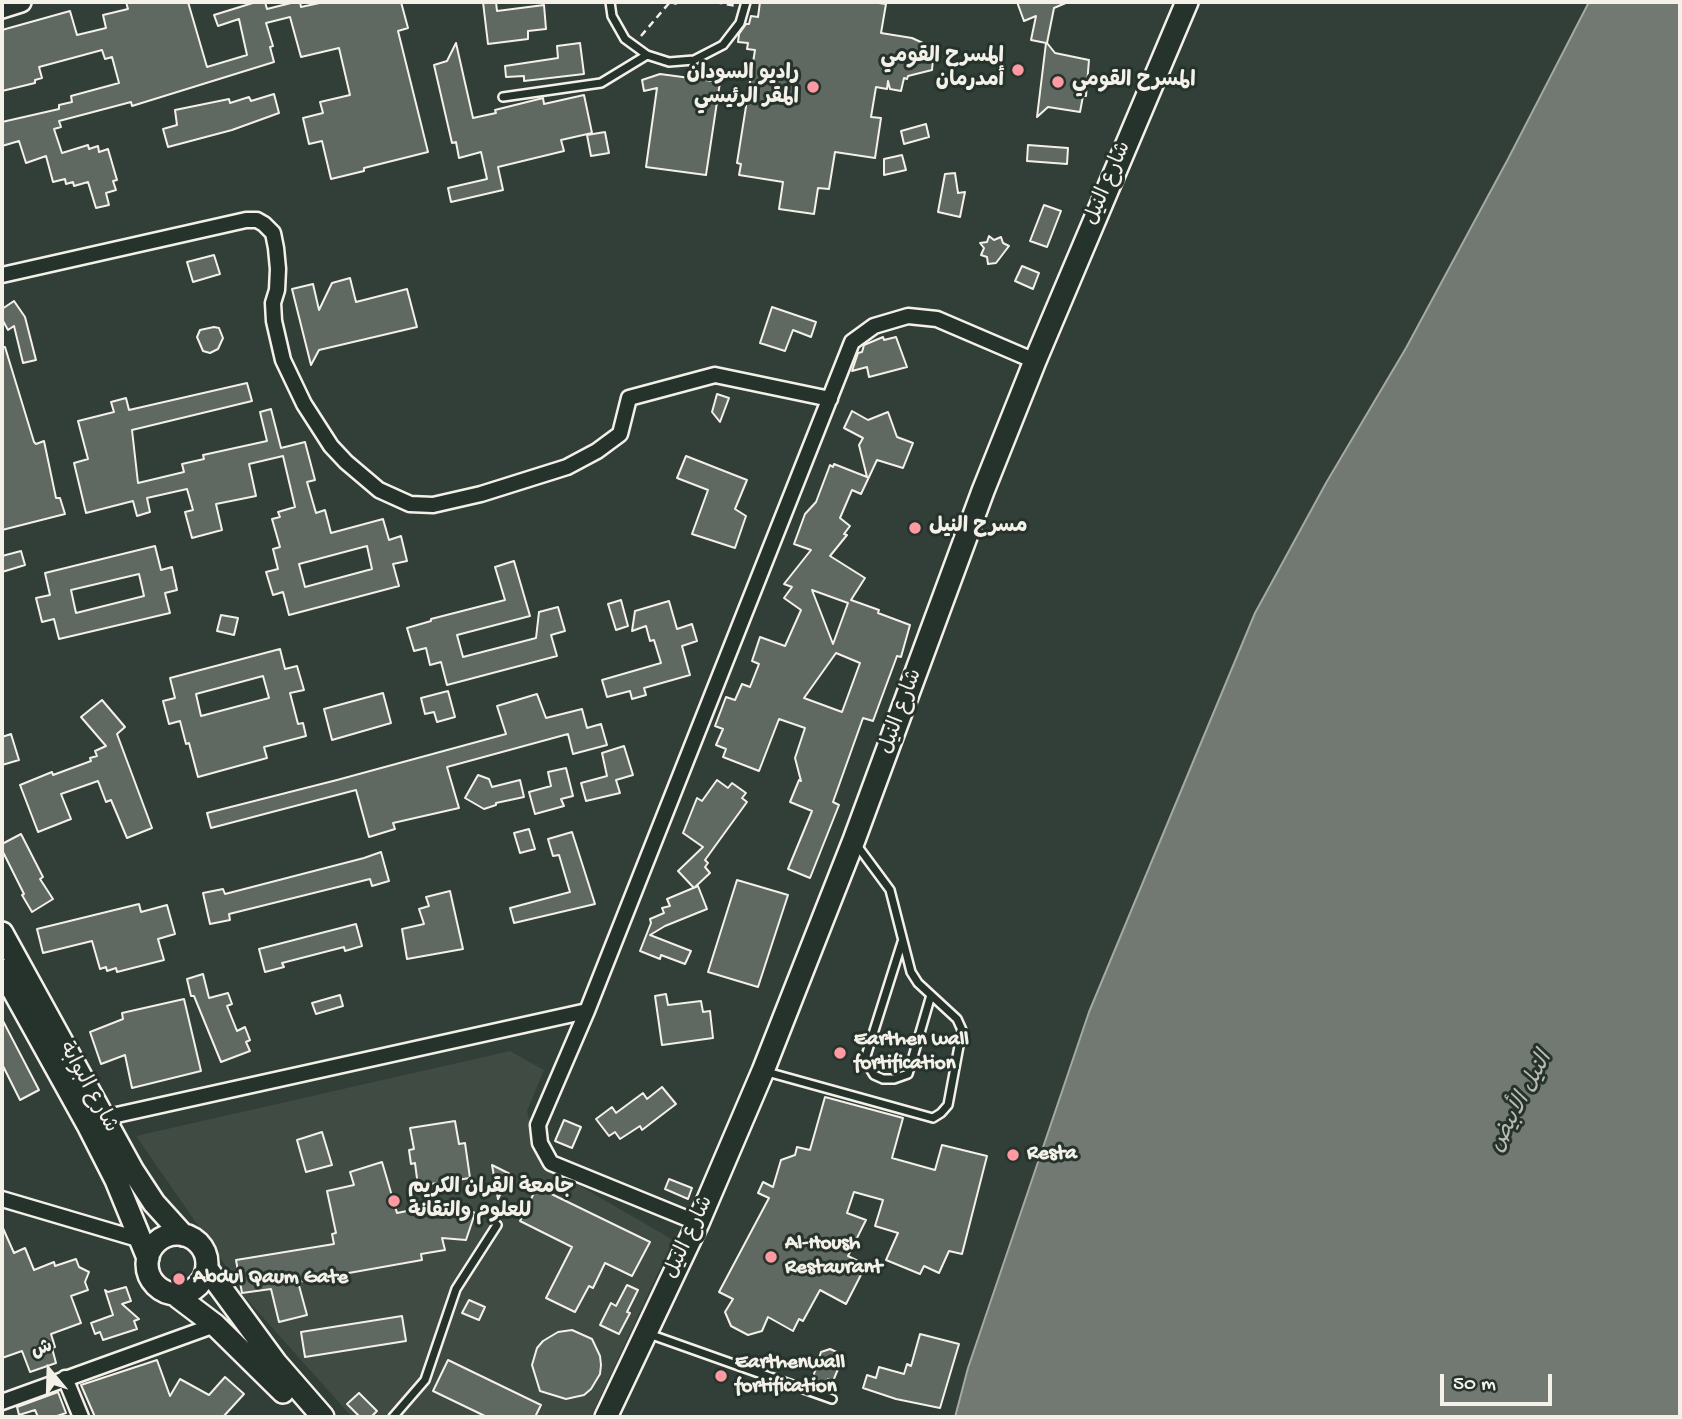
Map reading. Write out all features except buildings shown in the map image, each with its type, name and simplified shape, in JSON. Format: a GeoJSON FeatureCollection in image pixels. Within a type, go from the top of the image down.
{"type":"FeatureCollection","features":[{"type":"Feature","properties":{"kind":"main road","name":"شارع النيل"},"geometry":{"type":"LineString","coordinates":[[606,1417],[698,1223],[763,1071],[854,841],[983,491],[1035,360],[1187,2]]}},
{"type":"Feature","properties":{"kind":"main road","name":"شارع البوابة"},"geometry":{"type":"LineString","coordinates":[[2,935],[132,1171],[183,1235]]}},
{"type":"Feature","properties":{"kind":"main road","name":"شارع البوابة"},"geometry":{"type":"LineString","coordinates":[[2,970],[116,1180],[144,1249]]}},
{"type":"Feature","properties":{"kind":"main road"},"geometry":{"type":"LineString","coordinates":[[207,1269],[199,1285],[184,1294],[164,1292],[150,1278],[144,1249],[164,1237],[183,1235],[192,1238],[204,1251],[207,1269],[276,1363],[323,1417]]}},
{"type":"Feature","properties":{"kind":"main road"},"geometry":{"type":"LineString","coordinates":[[174,1294],[215,1325],[269,1376],[304,1417]]}},
{"type":"Feature","properties":{"kind":"street"},"geometry":{"type":"LineString","coordinates":[[2,8],[21,2]]}},
{"type":"Feature","properties":{"kind":"street"},"geometry":{"type":"LineString","coordinates":[[2,275],[246,220],[257,220],[273,233],[278,269],[273,303],[274,321],[283,360],[304,404],[331,446],[346,462],[379,490],[410,504],[433,505],[481,494],[568,467],[620,434],[629,398],[715,375],[830,398]]}},
{"type":"Feature","properties":{"kind":"street"},"geometry":{"type":"LineString","coordinates":[[698,1223],[551,1163],[540,1143],[538,1125],[587,1011],[852,342],[874,326],[908,316],[937,319],[1035,360]]}},
{"type":"Feature","properties":{"kind":"street"},"geometry":{"type":"LineString","coordinates":[[103,1118],[587,1011]]}},
{"type":"Feature","properties":{"kind":"street"},"geometry":{"type":"LineString","coordinates":[[2,1199],[144,1249]]}},
{"type":"Feature","properties":{"kind":"street"},"geometry":{"type":"LineString","coordinates":[[2,1402],[215,1325]]}},
{"type":"Feature","properties":{"kind":"street"},"geometry":{"type":"LineString","coordinates":[[65,1378],[81,1417]]}},
{"type":"Feature","properties":{"kind":"lane"},"geometry":{"type":"LineString","coordinates":[[610,2],[612,15],[625,39],[647,55],[669,62],[694,60],[723,46],[740,23],[745,5]]}},
{"type":"Feature","properties":{"kind":"lane"},"geometry":{"type":"LineString","coordinates":[[503,97],[601,83],[647,55]]}},
{"type":"Feature","properties":{"kind":"lane"},"geometry":{"type":"LineString","coordinates":[[763,1071],[933,1118],[948,1105],[962,1030],[957,1019],[918,983],[911,972],[890,890],[854,841]]}},
{"type":"Feature","properties":{"kind":"lane"},"geometry":{"type":"LineString","coordinates":[[902,941],[866,1056],[874,1075],[883,1079],[894,1079],[908,1074],[931,995]]}},
{"type":"Feature","properties":{"kind":"lane"},"geometry":{"type":"LineString","coordinates":[[393,1417],[425,1380],[456,1289],[496,1225]]}},
{"type":"Feature","properties":{"kind":"lane"},"geometry":{"type":"LineString","coordinates":[[645,1332],[832,1399]]}},
{"type":"Feature","properties":{"kind":"path"},"geometry":{"type":"LineString","coordinates":[[632,46],[670,2],[682,2]]}},
{"type":"Feature","properties":{"kind":"path"},"geometry":{"type":"LineString","coordinates":[[715,2],[745,5]]}},
{"type":"Feature","properties":{"kind":"shaded area","name":"جامعة القران الكريم للعلوم والتقانة"},"geometry":{"type":"Polygon","coordinates":[[[510,1051],[544,1070],[527,1111],[539,1162],[673,1240],[591,1417],[352,1417],[242,1294],[242,1289],[136,1136],[510,1051]]]}},
{"type":"Feature","properties":{"kind":"water","name":"النيل الأبيض"},"geometry":{"type":"Polygon","coordinates":[[[1589,2],[1680,2],[1680,1417],[955,1417],[968,1368],[1089,1012],[1255,613],[1326,483],[1406,348],[1589,2]]]}},
{"type":"Feature","properties":{"kind":"place","name":"المسرح القومي أمدرمان"},"geometry":{"type":"Point","coordinates":[1018,70]}},
{"type":"Feature","properties":{"kind":"place","name":"المسرح القومي"},"geometry":{"type":"Point","coordinates":[1058,82]}},
{"type":"Feature","properties":{"kind":"place","name":"راديو السودان المقر الرئيسي"},"geometry":{"type":"Point","coordinates":[813,87]}},
{"type":"Feature","properties":{"kind":"place","name":"مسرح النيل"},"geometry":{"type":"Point","coordinates":[915,528]}},
{"type":"Feature","properties":{"kind":"place","name":"Earthen wall fortification"},"geometry":{"type":"Point","coordinates":[840,1053]}},
{"type":"Feature","properties":{"kind":"place","name":"Resta"},"geometry":{"type":"Point","coordinates":[1013,1155]}},
{"type":"Feature","properties":{"kind":"place","name":"جامعة القران الكريم للعلوم والتقانة"},"geometry":{"type":"Point","coordinates":[394,1201]}},
{"type":"Feature","properties":{"kind":"place","name":"Al-Housh Restaurant"},"geometry":{"type":"Point","coordinates":[771,1257]}},
{"type":"Feature","properties":{"kind":"place","name":"Abdul Qaum Gate"},"geometry":{"type":"Point","coordinates":[179,1279]}},
{"type":"Feature","properties":{"kind":"place","name":"Earthenwall fortification"},"geometry":{"type":"Point","coordinates":[721,1376]}}]}
